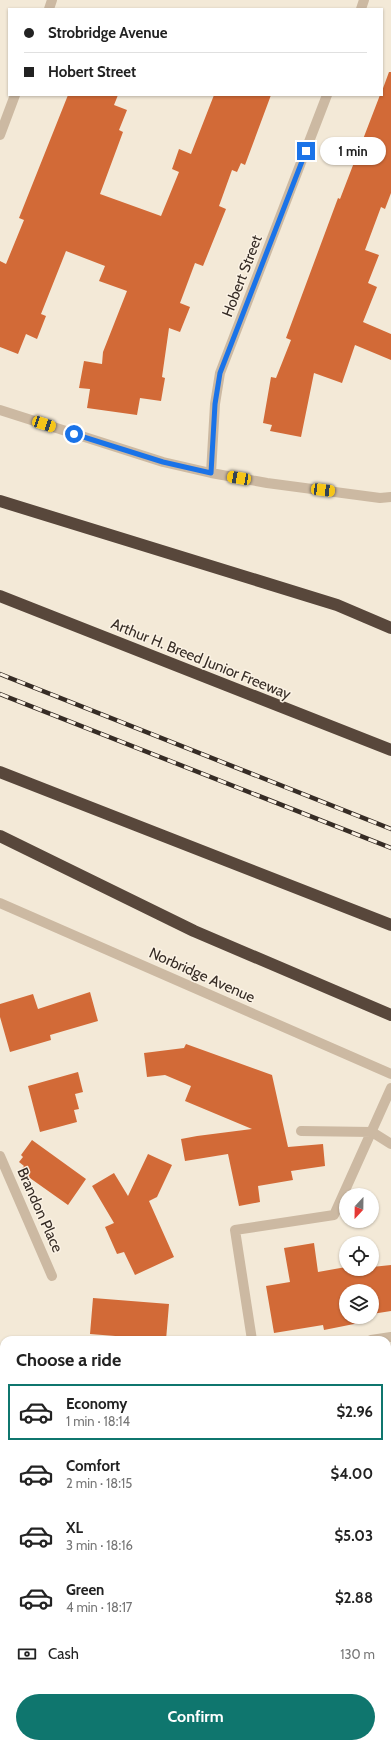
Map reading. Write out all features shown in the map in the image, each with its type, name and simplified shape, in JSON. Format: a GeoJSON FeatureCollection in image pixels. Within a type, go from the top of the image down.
{"type":"FeatureCollection","features":[{"type":"Feature","properties":{"kind":"highway"},"geometry":{"type":"LineString","coordinates":[[0,501],[337,605],[391,628]]}},
{"type":"Feature","properties":{"kind":"highway","name":"Arthur H. Breed Junior Freeway"},"geometry":{"type":"LineString","coordinates":[[0,596],[391,750]]}},
{"type":"Feature","properties":{"kind":"highway"},"geometry":{"type":"LineString","coordinates":[[0,772],[391,925]]}},
{"type":"Feature","properties":{"kind":"highway"},"geometry":{"type":"LineString","coordinates":[[0,836],[187,928],[391,1015]]}},
{"type":"Feature","properties":{"kind":"street"},"geometry":{"type":"LineString","coordinates":[[0,135],[16,96]]}},
{"type":"Feature","properties":{"kind":"street","name":"Hobert Street"},"geometry":{"type":"LineString","coordinates":[[211,473],[215,404],[220,373],[328,96]]}},
{"type":"Feature","properties":{"kind":"street"},"geometry":{"type":"LineString","coordinates":[[0,410],[163,462],[211,473],[267,483],[380,498],[391,497]]}},
{"type":"Feature","properties":{"kind":"street","name":"Norbridge Avenue"},"geometry":{"type":"LineString","coordinates":[[0,903],[391,1074]]}},
{"type":"Feature","properties":{"kind":"street"},"geometry":{"type":"LineString","coordinates":[[251,1336],[235,1230],[334,1215],[391,1088]]}},
{"type":"Feature","properties":{"kind":"street"},"geometry":{"type":"LineString","coordinates":[[301,1131],[372,1132],[391,1144]]}},
{"type":"Feature","properties":{"kind":"street","name":"Brandon Place"},"geometry":{"type":"LineString","coordinates":[[0,1156],[52,1276]]}},
{"type":"Feature","properties":{"kind":"building"},"geometry":{"type":"Polygon","coordinates":[[[389,72],[391,72],[391,193],[385,209],[381,207],[365,250],[379,255],[368,283],[377,287],[363,322],[391,334],[391,360],[355,345],[342,383],[314,373],[301,437],[270,431],[272,425],[263,423],[271,377],[276,378],[291,340],[286,338],[338,198],[340,199],[380,96],[383,96],[383,88],[389,72]]]}},
{"type":"Feature","properties":{"kind":"building"},"geometry":{"type":"Polygon","coordinates":[[[68,96],[118,96],[114,105],[127,110],[119,130],[123,132],[100,194],[161,216],[179,172],[172,169],[179,149],[191,154],[214,96],[271,96],[245,165],[241,163],[237,172],[232,170],[219,206],[226,209],[203,266],[195,263],[180,303],[190,307],[180,332],[169,328],[162,377],[165,378],[161,401],[140,398],[137,415],[87,408],[90,389],[79,388],[84,361],[102,364],[103,352],[127,291],[99,281],[105,266],[66,251],[41,314],[46,316],[37,339],[26,334],[18,354],[0,347],[0,261],[6,264],[24,220],[19,218],[68,96]]]}},
{"type":"Feature","properties":{"kind":"building"},"geometry":{"type":"Polygon","coordinates":[[[90,992],[98,1021],[50,1035],[51,1040],[10,1052],[0,1017],[0,1004],[33,994],[38,1009],[90,992]]]}},
{"type":"Feature","properties":{"kind":"building"},"geometry":{"type":"Polygon","coordinates":[[[186,1044],[272,1075],[288,1147],[323,1144],[325,1166],[291,1171],[293,1180],[258,1186],[260,1202],[239,1206],[228,1154],[185,1161],[181,1139],[252,1129],[185,1101],[191,1086],[165,1075],[147,1077],[144,1053],[184,1048],[186,1044]]]}},
{"type":"Feature","properties":{"kind":"building"},"geometry":{"type":"Polygon","coordinates":[[[78,1072],[83,1092],[75,1094],[79,1109],[74,1110],[77,1122],[40,1132],[28,1086],[78,1072]]]}},
{"type":"Feature","properties":{"kind":"building"},"geometry":{"type":"Polygon","coordinates":[[[32,1140],[86,1179],[68,1205],[20,1171],[24,1166],[19,1162],[23,1157],[21,1155],[32,1140]]]}},
{"type":"Feature","properties":{"kind":"building"},"geometry":{"type":"Polygon","coordinates":[[[148,1154],[172,1165],[157,1197],[149,1201],[174,1257],[135,1275],[124,1252],[117,1254],[105,1227],[114,1223],[92,1186],[114,1173],[128,1196],[148,1154]]]}},
{"type":"Feature","properties":{"kind":"building"},"geometry":{"type":"Polygon","coordinates":[[[314,1243],[318,1272],[339,1268],[339,1276],[379,1276],[379,1266],[391,1265],[391,1311],[379,1313],[379,1284],[339,1284],[339,1324],[354,1324],[324,1330],[323,1325],[274,1333],[266,1286],[290,1282],[284,1248],[314,1243]]]}},
{"type":"Feature","properties":{"kind":"building"},"geometry":{"type":"Polygon","coordinates":[[[93,1298],[169,1304],[166,1336],[115,1336],[90,1334],[93,1298]]]}},
{"type":"Feature","properties":{"kind":"railway"},"geometry":{"type":"LineString","coordinates":[[0,674],[391,829]]}},
{"type":"Feature","properties":{"kind":"railway"},"geometry":{"type":"LineString","coordinates":[[0,694],[391,848]]}},
{"type":"Feature","properties":{"kind":"route"},"geometry":{"type":"LineString","coordinates":[[74,434],[163,462],[211,473],[215,404],[220,373],[306,151]]}}]}
